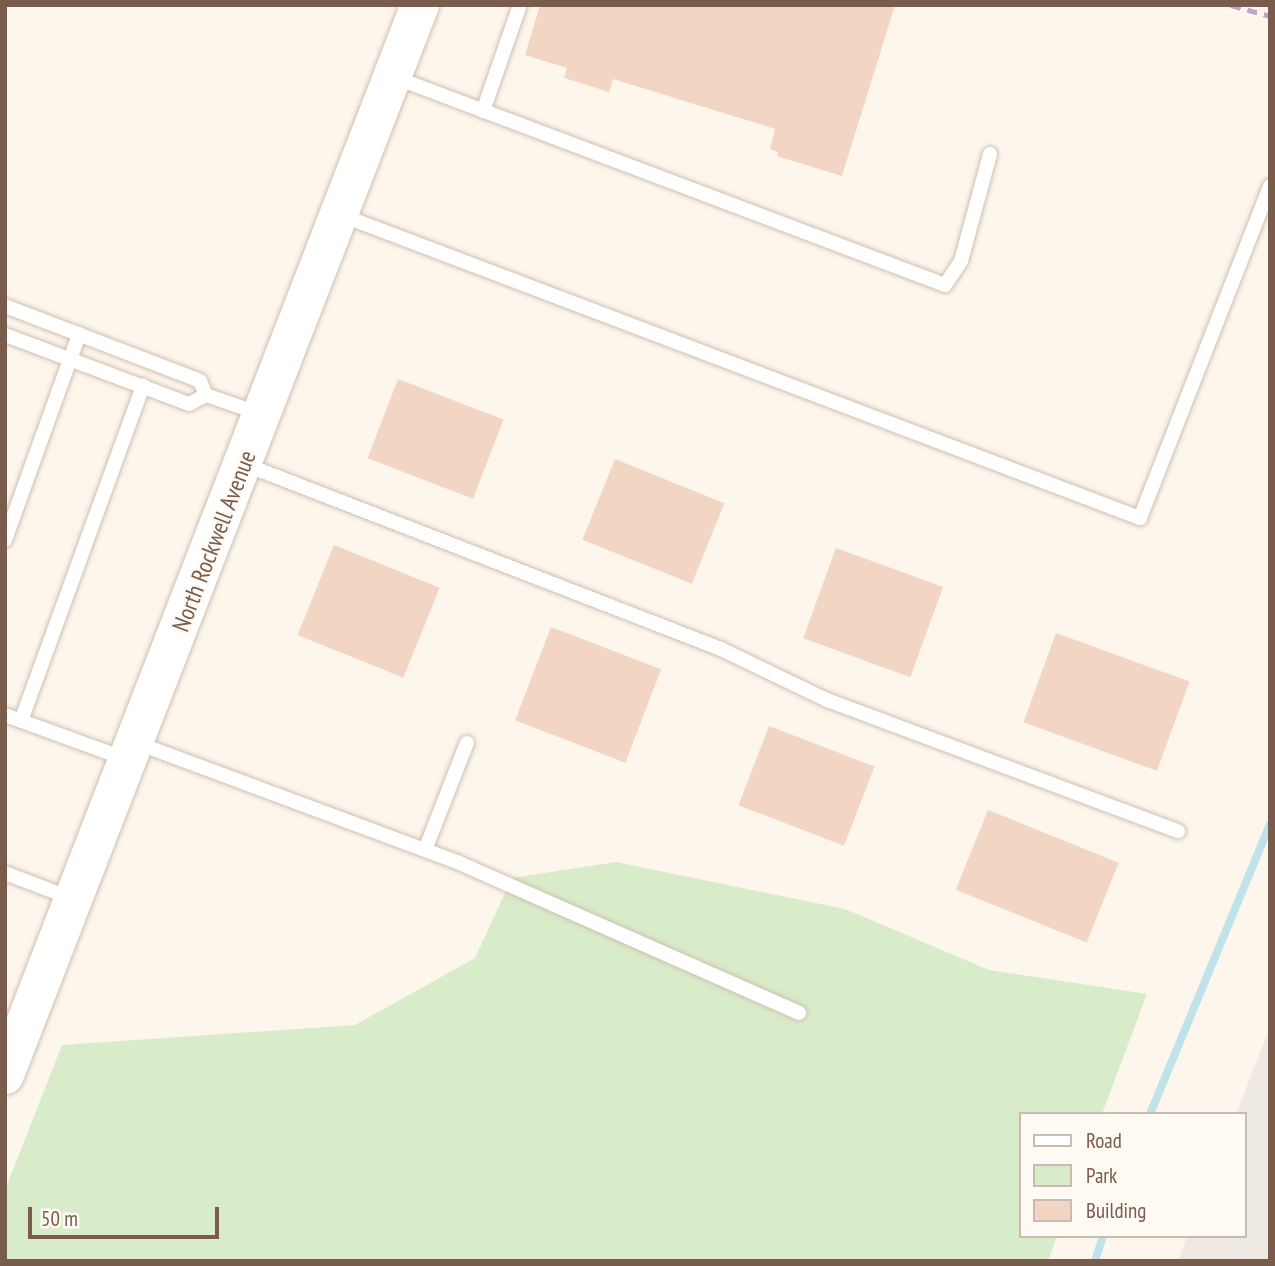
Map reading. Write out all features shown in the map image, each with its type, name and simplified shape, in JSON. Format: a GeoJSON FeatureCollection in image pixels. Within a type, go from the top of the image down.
{"type":"FeatureCollection","features":[{"type":"Feature","properties":{"kind":"main road","name":"North Rockwell Avenue"},"geometry":{"type":"LineString","coordinates":[[5,1075],[263,415],[419,5]]}},
{"type":"Feature","properties":{"kind":"lane"},"geometry":{"type":"LineString","coordinates":[[483,111],[520,5]]}},
{"type":"Feature","properties":{"kind":"lane"},"geometry":{"type":"LineString","coordinates":[[392,77],[945,285],[961,261],[990,154]]}},
{"type":"Feature","properties":{"kind":"lane"},"geometry":{"type":"LineString","coordinates":[[340,215],[1140,518],[1270,186]]}},
{"type":"Feature","properties":{"kind":"lane"},"geometry":{"type":"LineString","coordinates":[[5,306],[200,381],[206,395],[263,415]]}},
{"type":"Feature","properties":{"kind":"lane"},"geometry":{"type":"LineString","coordinates":[[5,540],[79,334]]}},
{"type":"Feature","properties":{"kind":"lane"},"geometry":{"type":"LineString","coordinates":[[5,335],[190,404],[206,395]]}},
{"type":"Feature","properties":{"kind":"lane"},"geometry":{"type":"LineString","coordinates":[[21,721],[143,386]]}},
{"type":"Feature","properties":{"kind":"lane"},"geometry":{"type":"LineString","coordinates":[[244,464],[721,649],[827,700],[1178,831]]}},
{"type":"Feature","properties":{"kind":"lane"},"geometry":{"type":"LineString","coordinates":[[5,715],[132,752],[425,850],[799,1013]]}},
{"type":"Feature","properties":{"kind":"lane"},"geometry":{"type":"LineString","coordinates":[[425,850],[467,743]]}},
{"type":"Feature","properties":{"kind":"lane"},"geometry":{"type":"LineString","coordinates":[[5,873],[74,900]]}},
{"type":"Feature","properties":{"kind":"shaded area"},"geometry":{"type":"Polygon","coordinates":[[[1270,1027],[1270,1261],[1178,1261],[1186,1238],[1247,1238],[1247,1112],[1237,1112],[1270,1027]]]}},
{"type":"Feature","properties":{"kind":"green space"},"geometry":{"type":"Polygon","coordinates":[[[616,862],[845,909],[989,970],[1147,994],[1103,1112],[1020,1112],[1020,1238],[1056,1238],[1048,1261],[5,1260],[5,1190],[62,1045],[355,1025],[475,958],[512,878],[616,862]]]}},
{"type":"Feature","properties":{"kind":"building"},"geometry":{"type":"Polygon","coordinates":[[[540,5],[895,5],[842,176],[777,156],[778,152],[770,149],[775,129],[613,79],[609,92],[564,78],[567,68],[525,55],[540,5]]]}},
{"type":"Feature","properties":{"kind":"building"},"geometry":{"type":"Polygon","coordinates":[[[398,379],[503,419],[473,499],[368,458],[398,379]]]}},
{"type":"Feature","properties":{"kind":"building"},"geometry":{"type":"Polygon","coordinates":[[[615,459],[724,503],[692,584],[582,540],[615,459]]]}},
{"type":"Feature","properties":{"kind":"building"},"geometry":{"type":"Polygon","coordinates":[[[334,545],[440,588],[403,678],[298,635],[334,545]]]}},
{"type":"Feature","properties":{"kind":"building"},"geometry":{"type":"Polygon","coordinates":[[[836,548],[943,587],[910,677],[803,638],[836,548]]]}},
{"type":"Feature","properties":{"kind":"building"},"geometry":{"type":"Polygon","coordinates":[[[551,627],[661,669],[625,763],[515,720],[551,627]]]}},
{"type":"Feature","properties":{"kind":"building"},"geometry":{"type":"Polygon","coordinates":[[[1056,633],[1189,682],[1157,771],[1024,722],[1056,633]]]}},
{"type":"Feature","properties":{"kind":"building"},"geometry":{"type":"Polygon","coordinates":[[[769,726],[874,766],[844,846],[739,805],[769,726]]]}},
{"type":"Feature","properties":{"kind":"building"},"geometry":{"type":"Polygon","coordinates":[[[988,810],[1119,863],[1087,943],[956,890],[988,810]]]}},
{"type":"Feature","properties":{"kind":"waterway"},"geometry":{"type":"LineString","coordinates":[[1151,1112],[1270,825]]}},
{"type":"Feature","properties":{"kind":"waterway"},"geometry":{"type":"LineString","coordinates":[[1095,1261],[1102,1238]]}},
{"type":"Feature","properties":{"kind":"railway"},"geometry":{"type":"LineString","coordinates":[[1231,5],[1270,16]]}}]}
